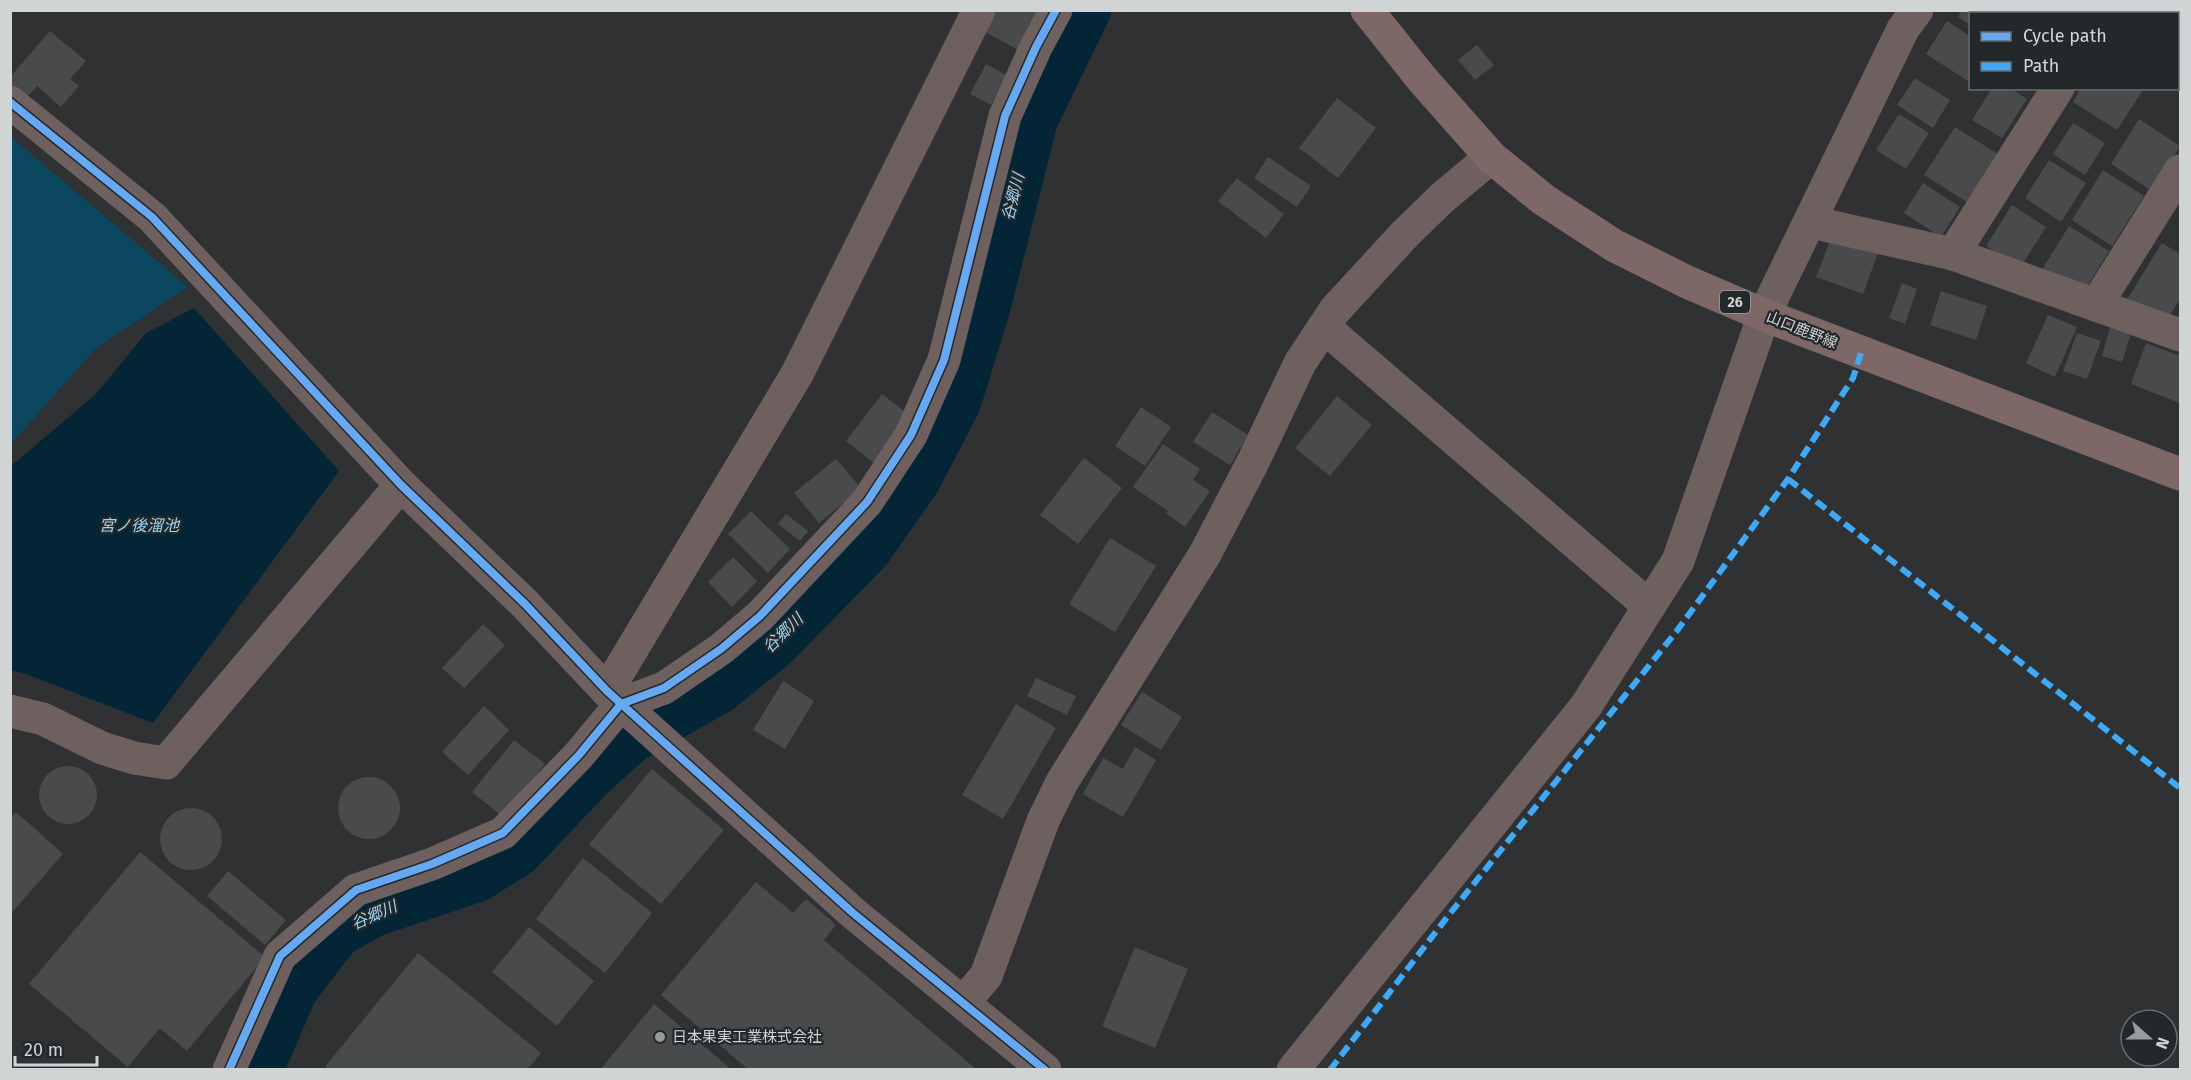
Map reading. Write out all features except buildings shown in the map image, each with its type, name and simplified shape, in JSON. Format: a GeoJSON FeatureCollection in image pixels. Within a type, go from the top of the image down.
{"type":"FeatureCollection","features":[{"type":"Feature","properties":{"kind":"main road","name":"山口鹿野線"},"geometry":{"type":"LineString","coordinates":[[1367,10],[1422,80],[1491,157],[1544,200],[1615,246],[1687,282],[1764,315],[2181,474]]}},
{"type":"Feature","properties":{"kind":"street"},"geometry":{"type":"LineString","coordinates":[[229,1070],[280,956],[356,890],[432,864],[503,833],[579,755],[620,703],[797,374],[979,10]]}},
{"type":"Feature","properties":{"kind":"street"},"geometry":{"type":"LineString","coordinates":[[620,703],[664,688],[721,650],[760,616],[867,502],[911,435],[944,360],[1005,116],[1036,47],[1056,10]]}},
{"type":"Feature","properties":{"kind":"street"},"geometry":{"type":"LineString","coordinates":[[1293,1070],[1586,706],[1678,561],[1764,315],[1903,29],[1917,10]]}},
{"type":"Feature","properties":{"kind":"street"},"geometry":{"type":"LineString","coordinates":[[1953,254],[2057,90]]}},
{"type":"Feature","properties":{"kind":"street"},"geometry":{"type":"LineString","coordinates":[[10,102],[152,217],[400,485],[525,604],[620,703],[853,913],[1045,1070]]}},
{"type":"Feature","properties":{"kind":"street"},"geometry":{"type":"LineString","coordinates":[[963,1004],[986,976],[1043,821],[1062,782],[1205,554],[1253,462],[1300,363],[1335,310],[1405,234],[1442,198],[1491,157]]}},
{"type":"Feature","properties":{"kind":"street"},"geometry":{"type":"LineString","coordinates":[[2096,305],[2181,171]]}},
{"type":"Feature","properties":{"kind":"street"},"geometry":{"type":"LineString","coordinates":[[1811,222],[1953,254],[2181,335]]}},
{"type":"Feature","properties":{"kind":"street"},"geometry":{"type":"LineString","coordinates":[[1324,327],[1649,606]]}},
{"type":"Feature","properties":{"kind":"street"},"geometry":{"type":"LineString","coordinates":[[10,711],[43,719],[102,748],[134,758],[166,764],[400,485]]}},
{"type":"Feature","properties":{"kind":"shaded area"},"geometry":{"type":"Polygon","coordinates":[[[11,137],[188,287],[95,349],[11,444],[11,137]]]}},
{"type":"Feature","properties":{"kind":"water","name":"宮ノ後溜池"},"geometry":{"type":"Polygon","coordinates":[[[194,308],[339,471],[153,723],[11,670],[11,466],[97,393],[146,333],[194,308]]]}},
{"type":"Feature","properties":{"kind":"waterway","name":"谷郷川"},"geometry":{"type":"LineString","coordinates":[[258,1070],[293,989],[336,933],[373,912],[477,877],[517,852],[589,776],[631,738],[717,690],[773,645],[867,549],[916,479],[956,402],[986,305],[1033,119],[1086,10]]}},
{"type":"Feature","properties":{"kind":"marked path"},"geometry":{"type":"LineString","coordinates":[[1330,1070],[1448,916],[1676,632],[1788,479],[1853,378],[1861,353]]}},
{"type":"Feature","properties":{"kind":"marked path"},"geometry":{"type":"LineString","coordinates":[[1788,479],[2180,788]]}},
{"type":"Feature","properties":{"kind":"cycle path"},"geometry":{"type":"LineString","coordinates":[[229,1070],[280,956],[356,890],[432,864],[503,833],[579,755],[621,704],[664,688],[721,649],[760,616],[867,502],[911,435],[944,360],[1005,116],[1036,47],[1056,10]]}},
{"type":"Feature","properties":{"kind":"cycle path"},"geometry":{"type":"LineString","coordinates":[[10,102],[152,217],[401,485],[525,604],[607,691],[853,913],[1045,1070]]}},
{"type":"Feature","properties":{"kind":"place","name":"日本果実工業株式会社"},"geometry":{"type":"Point","coordinates":[660,1037]}}]}
